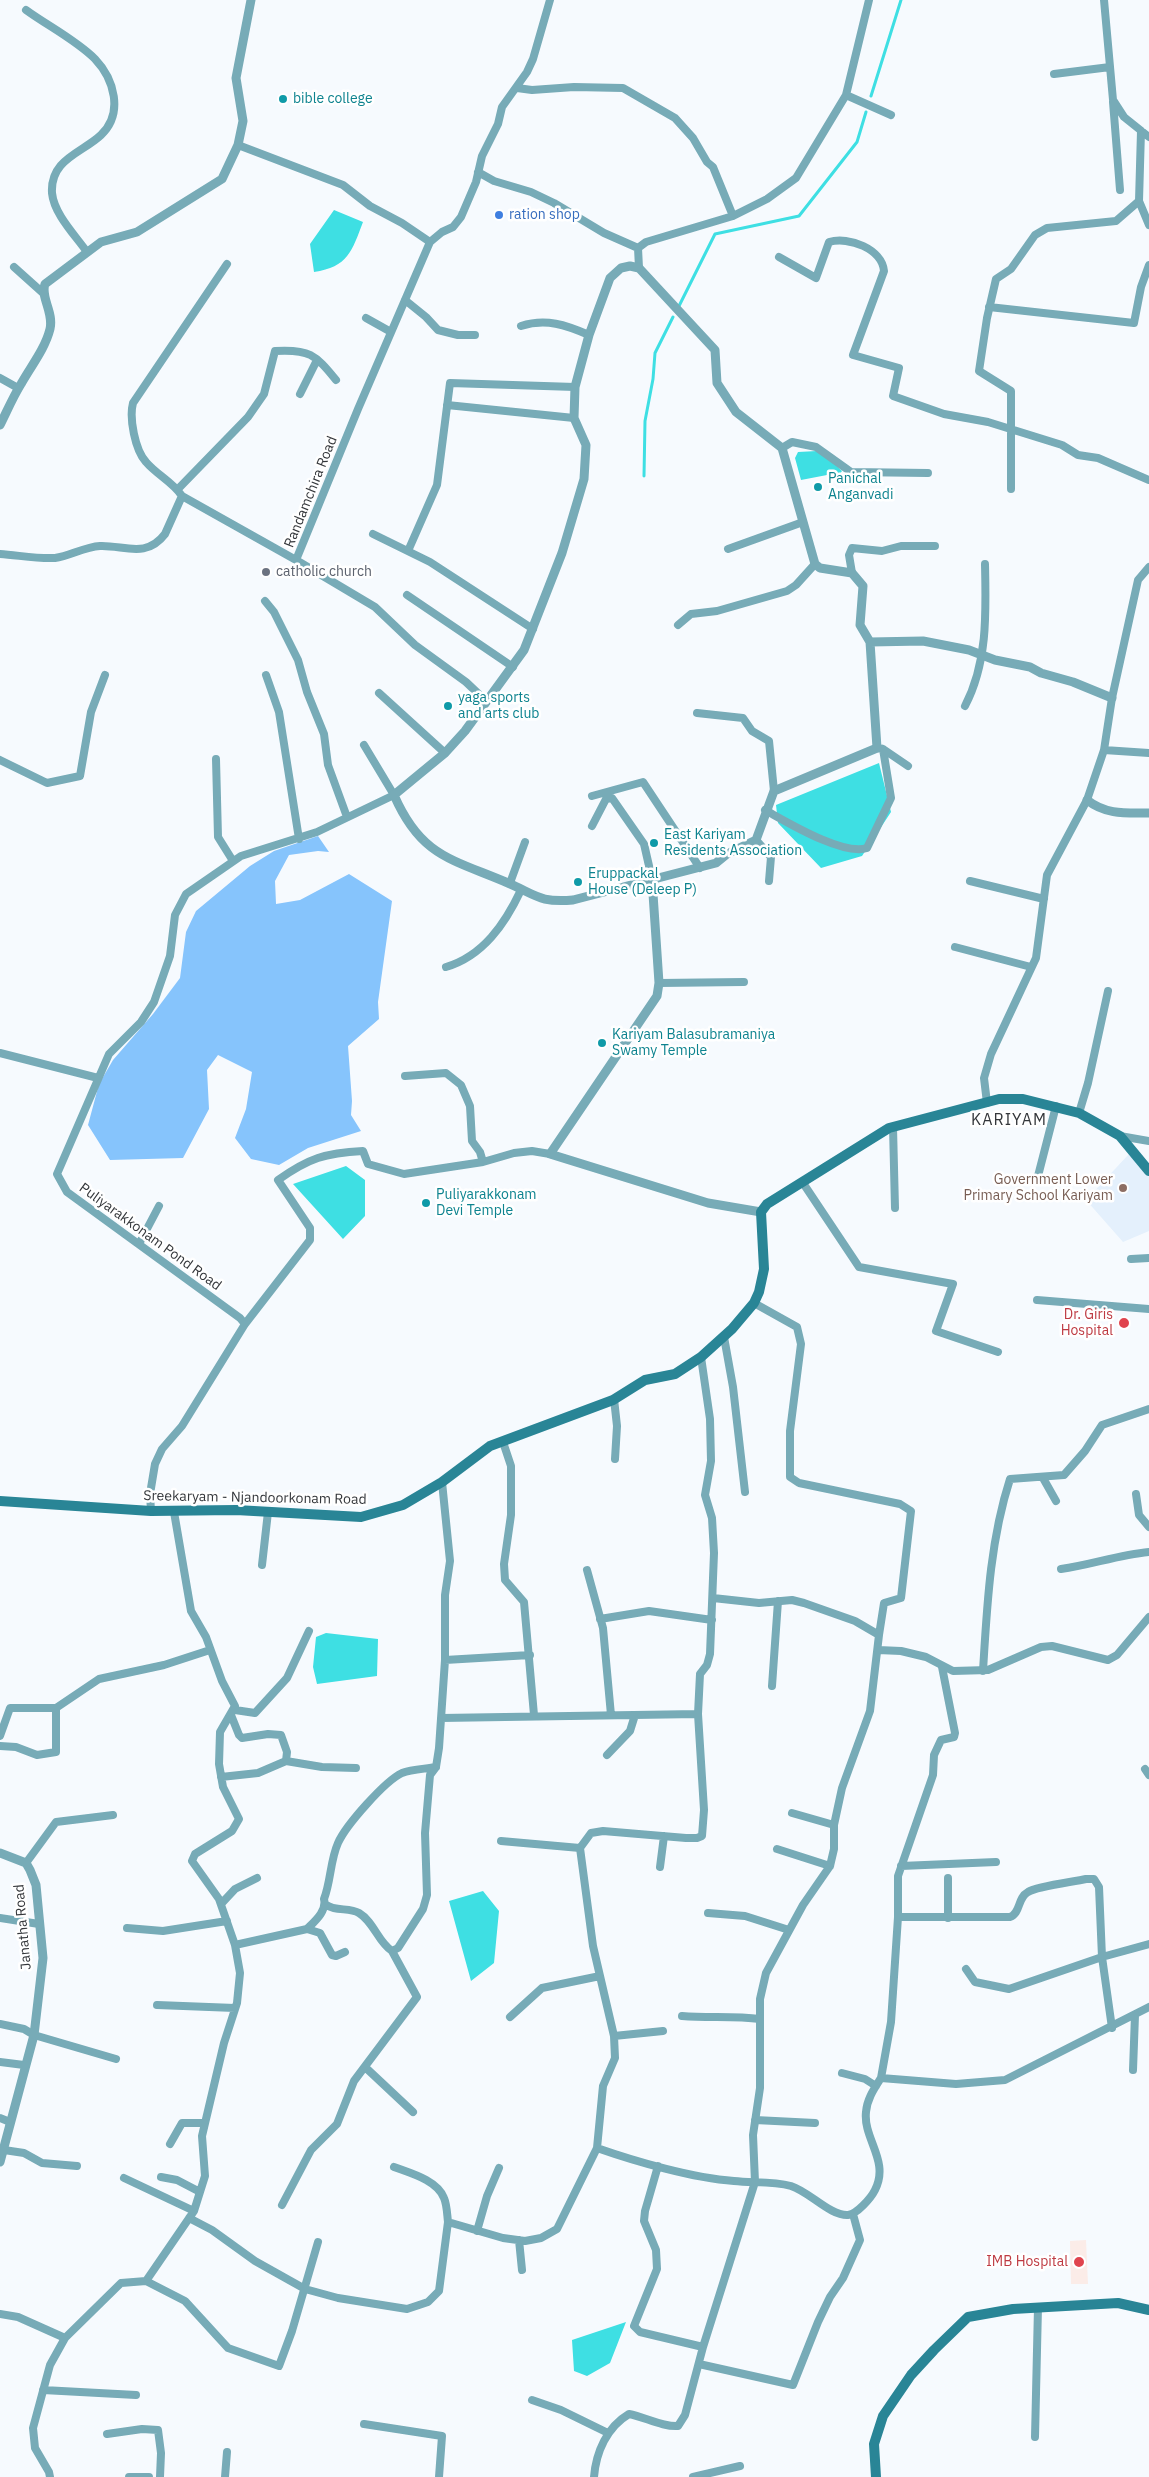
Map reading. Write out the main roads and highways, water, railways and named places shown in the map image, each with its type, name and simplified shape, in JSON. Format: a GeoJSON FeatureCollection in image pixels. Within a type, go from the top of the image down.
{"type":"FeatureCollection","features":[{"type":"Feature","properties":{"kind":"main road","name":"Sreekaryam - Njandoorkonam Road"},"geometry":{"type":"LineString","coordinates":[[0,1501],[151,1511],[236,1510],[361,1517],[403,1505],[442,1482],[490,1446],[614,1399],[645,1380],[675,1374],[701,1357],[724,1337],[754,1303],[764,1269],[761,1212],[780,1194],[803,1183],[893,1127],[987,1104],[999,1099],[1023,1099],[1079,1113],[1120,1136],[1149,1171]]}},
{"type":"Feature","properties":{"kind":"main road"},"geometry":{"type":"LineString","coordinates":[[876,2477],[874,2444],[883,2416],[911,2375],[968,2317],[1013,2309],[1118,2303],[1149,2310]]}},
{"type":"Feature","properties":{"kind":"waterway"},"geometry":{"type":"LineString","coordinates":[[871,96],[901,0]]}},
{"type":"Feature","properties":{"kind":"waterway"},"geometry":{"type":"LineString","coordinates":[[679,306],[715,234],[799,216],[857,142],[866,112]]}},
{"type":"Feature","properties":{"kind":"waterway"},"geometry":{"type":"LineString","coordinates":[[644,476],[645,421],[653,379],[655,353],[673,317]]}},
{"type":"Feature","properties":{"kind":"place","name":"bible college"},"geometry":{"type":"Point","coordinates":[283,99]}},
{"type":"Feature","properties":{"kind":"place","name":"ration shop"},"geometry":{"type":"Point","coordinates":[499,215]}},
{"type":"Feature","properties":{"kind":"place","name":"Panichal Anganvadi"},"geometry":{"type":"Point","coordinates":[818,487]}},
{"type":"Feature","properties":{"kind":"place","name":"catholic church"},"geometry":{"type":"Point","coordinates":[266,572]}},
{"type":"Feature","properties":{"kind":"place","name":"yaga sports and arts club"},"geometry":{"type":"Point","coordinates":[448,706]}},
{"type":"Feature","properties":{"kind":"place","name":"East Kariyam Residents Association"},"geometry":{"type":"Point","coordinates":[654,843]}},
{"type":"Feature","properties":{"kind":"place","name":"Eruppackal House (Deleep P)"},"geometry":{"type":"Point","coordinates":[578,882]}},
{"type":"Feature","properties":{"kind":"place","name":"Kariyam Balasubramaniya Swamy Temple"},"geometry":{"type":"Point","coordinates":[602,1043]}},
{"type":"Feature","properties":{"kind":"place","name":"Government Lower Primary School Kariyam"},"geometry":{"type":"Point","coordinates":[1123,1188]}},
{"type":"Feature","properties":{"kind":"place","name":"Puliyarakkonam Devi Temple"},"geometry":{"type":"Point","coordinates":[426,1203]}},
{"type":"Feature","properties":{"kind":"place","name":"Dr. Giris Hospital"},"geometry":{"type":"Point","coordinates":[1124,1323]}},
{"type":"Feature","properties":{"kind":"place","name":"IMB Hospital"},"geometry":{"type":"Point","coordinates":[1079,2262]}},
{"type":"Feature","properties":{"kind":"district","name":"KARIYAM"},"geometry":{"type":"Point","coordinates":[1009,1120]}}]}
